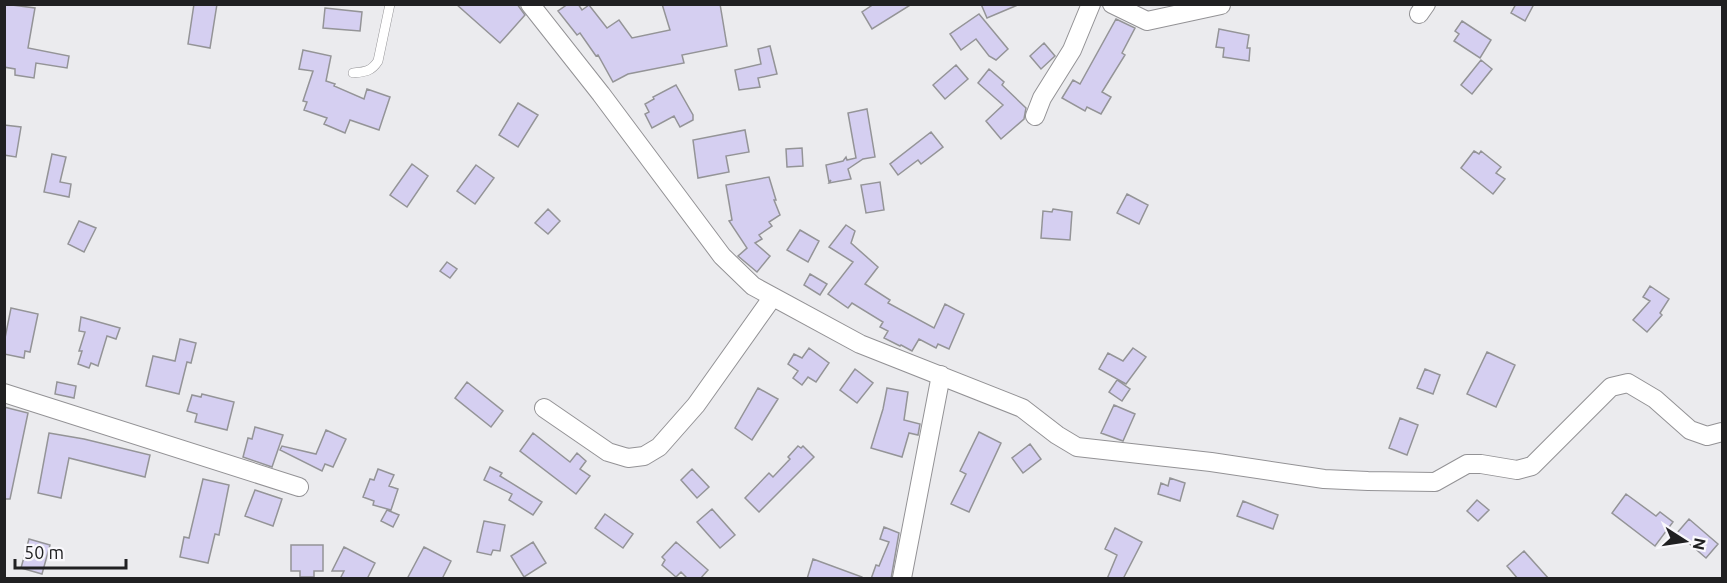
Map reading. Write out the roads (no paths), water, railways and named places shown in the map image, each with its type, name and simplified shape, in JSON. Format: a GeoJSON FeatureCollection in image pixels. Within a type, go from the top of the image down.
{"type":"FeatureCollection","features":[{"type":"Feature","properties":{"kind":"street"},"geometry":{"type":"LineString","coordinates":[[530,4],[601,94],[722,256],[753,286],[860,344],[1022,408],[1077,447],[1211,462],[1324,479],[1435,482],[1467,464],[1518,470],[1532,466],[1611,387],[1628,383],[1655,399],[1690,430],[1707,436],[1722,432]]}},
{"type":"Feature","properties":{"kind":"street"},"geometry":{"type":"LineString","coordinates":[[1035,116],[1042,98],[1072,50],[1091,4]]}},
{"type":"Feature","properties":{"kind":"street"},"geometry":{"type":"LineString","coordinates":[[1112,4],[1147,21],[1221,5]]}},
{"type":"Feature","properties":{"kind":"street"},"geometry":{"type":"LineString","coordinates":[[544,408],[608,452],[628,458],[644,456],[658,447],[696,405],[772,298]]}},
{"type":"Feature","properties":{"kind":"street"},"geometry":{"type":"LineString","coordinates":[[902,579],[941,375]]}},
{"type":"Feature","properties":{"kind":"street"},"geometry":{"type":"LineString","coordinates":[[4,393],[299,487]]}},
{"type":"Feature","properties":{"kind":"lane"},"geometry":{"type":"LineString","coordinates":[[353,73],[368,71],[374,68],[378,61],[390,4]]}}]}
